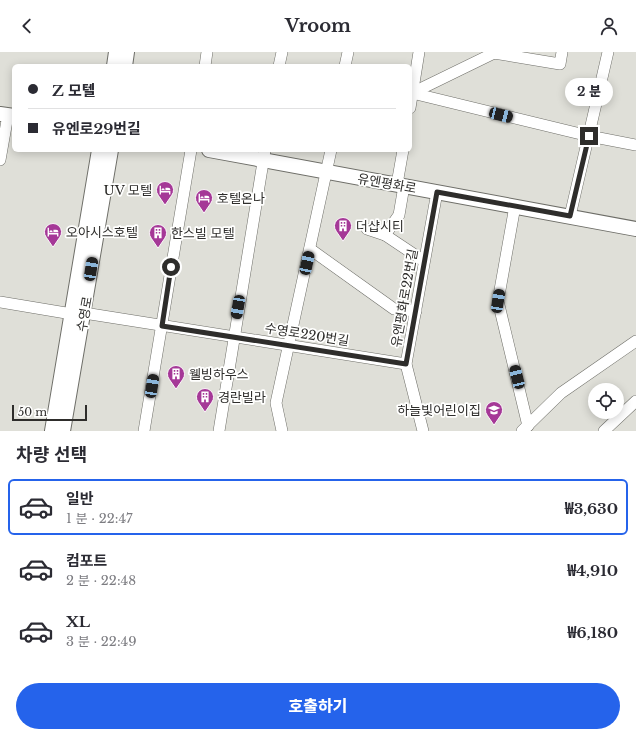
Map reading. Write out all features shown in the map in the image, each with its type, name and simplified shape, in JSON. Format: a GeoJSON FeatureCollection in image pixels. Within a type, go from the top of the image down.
{"type":"FeatureCollection","features":[{"type":"Feature","properties":{"kind":"main road"},"geometry":{"type":"LineString","coordinates":[[114,64],[116,52]]}},
{"type":"Feature","properties":{"kind":"main road"},"geometry":{"type":"LineString","coordinates":[[125,64],[127,52]]}},
{"type":"Feature","properties":{"kind":"main road","name":"수영로"},"geometry":{"type":"LineString","coordinates":[[63,431],[99,152]]}},
{"type":"Feature","properties":{"kind":"main road","name":"수영로"},"geometry":{"type":"LineString","coordinates":[[52,431],[78,314],[111,152]]}},
{"type":"Feature","properties":{"kind":"main road","name":"유엔평화로"},"geometry":{"type":"LineString","coordinates":[[231,152],[264,155],[327,172],[636,228]]}},
{"type":"Feature","properties":{"kind":"street"},"geometry":{"type":"LineString","coordinates":[[205,64],[207,52]]}},
{"type":"Feature","properties":{"kind":"street"},"geometry":{"type":"LineString","coordinates":[[279,64],[282,52]]}},
{"type":"Feature","properties":{"kind":"street"},"geometry":{"type":"LineString","coordinates":[[345,64],[348,52]]}},
{"type":"Feature","properties":{"kind":"street"},"geometry":{"type":"LineString","coordinates":[[412,89],[419,52]]}},
{"type":"Feature","properties":{"kind":"street"},"geometry":{"type":"LineString","coordinates":[[412,94],[494,53],[560,64],[562,52]]}},
{"type":"Feature","properties":{"kind":"street"},"geometry":{"type":"LineString","coordinates":[[570,216],[608,52]]}},
{"type":"Feature","properties":{"kind":"street"},"geometry":{"type":"LineString","coordinates":[[412,94],[589,136],[636,145]]}},
{"type":"Feature","properties":{"kind":"street"},"geometry":{"type":"LineString","coordinates":[[0,160],[7,115]]}},
{"type":"Feature","properties":{"kind":"street"},"geometry":{"type":"LineString","coordinates":[[144,431],[191,152]]}},
{"type":"Feature","properties":{"kind":"street"},"geometry":{"type":"LineString","coordinates":[[282,431],[276,402],[331,152]]}},
{"type":"Feature","properties":{"kind":"street"},"geometry":{"type":"LineString","coordinates":[[385,235],[399,215],[403,152]]}},
{"type":"Feature","properties":{"kind":"street"},"geometry":{"type":"LineString","coordinates":[[219,431],[233,337],[264,155]]}},
{"type":"Feature","properties":{"kind":"street","name":"유엔평화로22번길"},"geometry":{"type":"LineString","coordinates":[[423,431],[406,364],[437,192]]}},
{"type":"Feature","properties":{"kind":"street"},"geometry":{"type":"LineString","coordinates":[[515,206],[498,301],[525,428]]}},
{"type":"Feature","properties":{"kind":"street"},"geometry":{"type":"LineString","coordinates":[[368,229],[385,235],[424,261]]}},
{"type":"Feature","properties":{"kind":"street"},"geometry":{"type":"LineString","coordinates":[[310,249],[394,309],[416,311]]}},
{"type":"Feature","properties":{"kind":"street","name":"수영로220번길"},"geometry":{"type":"LineString","coordinates":[[0,302],[406,364]]}},
{"type":"Feature","properties":{"kind":"street"},"geometry":{"type":"LineString","coordinates":[[525,428],[561,393],[636,341]]}},
{"type":"Feature","properties":{"kind":"street"},"geometry":{"type":"LineString","coordinates":[[604,431],[614,426],[636,401]]}},
{"type":"Feature","properties":{"kind":"place","name":"UV 모텔"},"geometry":{"type":"Point","coordinates":[165,205]}},
{"type":"Feature","properties":{"kind":"place","name":"호텔온나"},"geometry":{"type":"Point","coordinates":[204,213]}},
{"type":"Feature","properties":{"kind":"place","name":"더샵시티"},"geometry":{"type":"Point","coordinates":[343,241]}},
{"type":"Feature","properties":{"kind":"place","name":"오아시스호텔"},"geometry":{"type":"Point","coordinates":[53,247]}},
{"type":"Feature","properties":{"kind":"place","name":"한스빌 모텔"},"geometry":{"type":"Point","coordinates":[158,248]}},
{"type":"Feature","properties":{"kind":"place","name":"웰빙하우스"},"geometry":{"type":"Point","coordinates":[176,389]}},
{"type":"Feature","properties":{"kind":"place","name":"경란빌라"},"geometry":{"type":"Point","coordinates":[205,412]}},
{"type":"Feature","properties":{"kind":"place","name":"하늘빛어린이집"},"geometry":{"type":"Point","coordinates":[494,425]}},
{"type":"Feature","properties":{"kind":"route"},"geometry":{"type":"LineString","coordinates":[[171,267],[162,326],[406,364],[437,192],[570,216],[589,136]]}}]}
